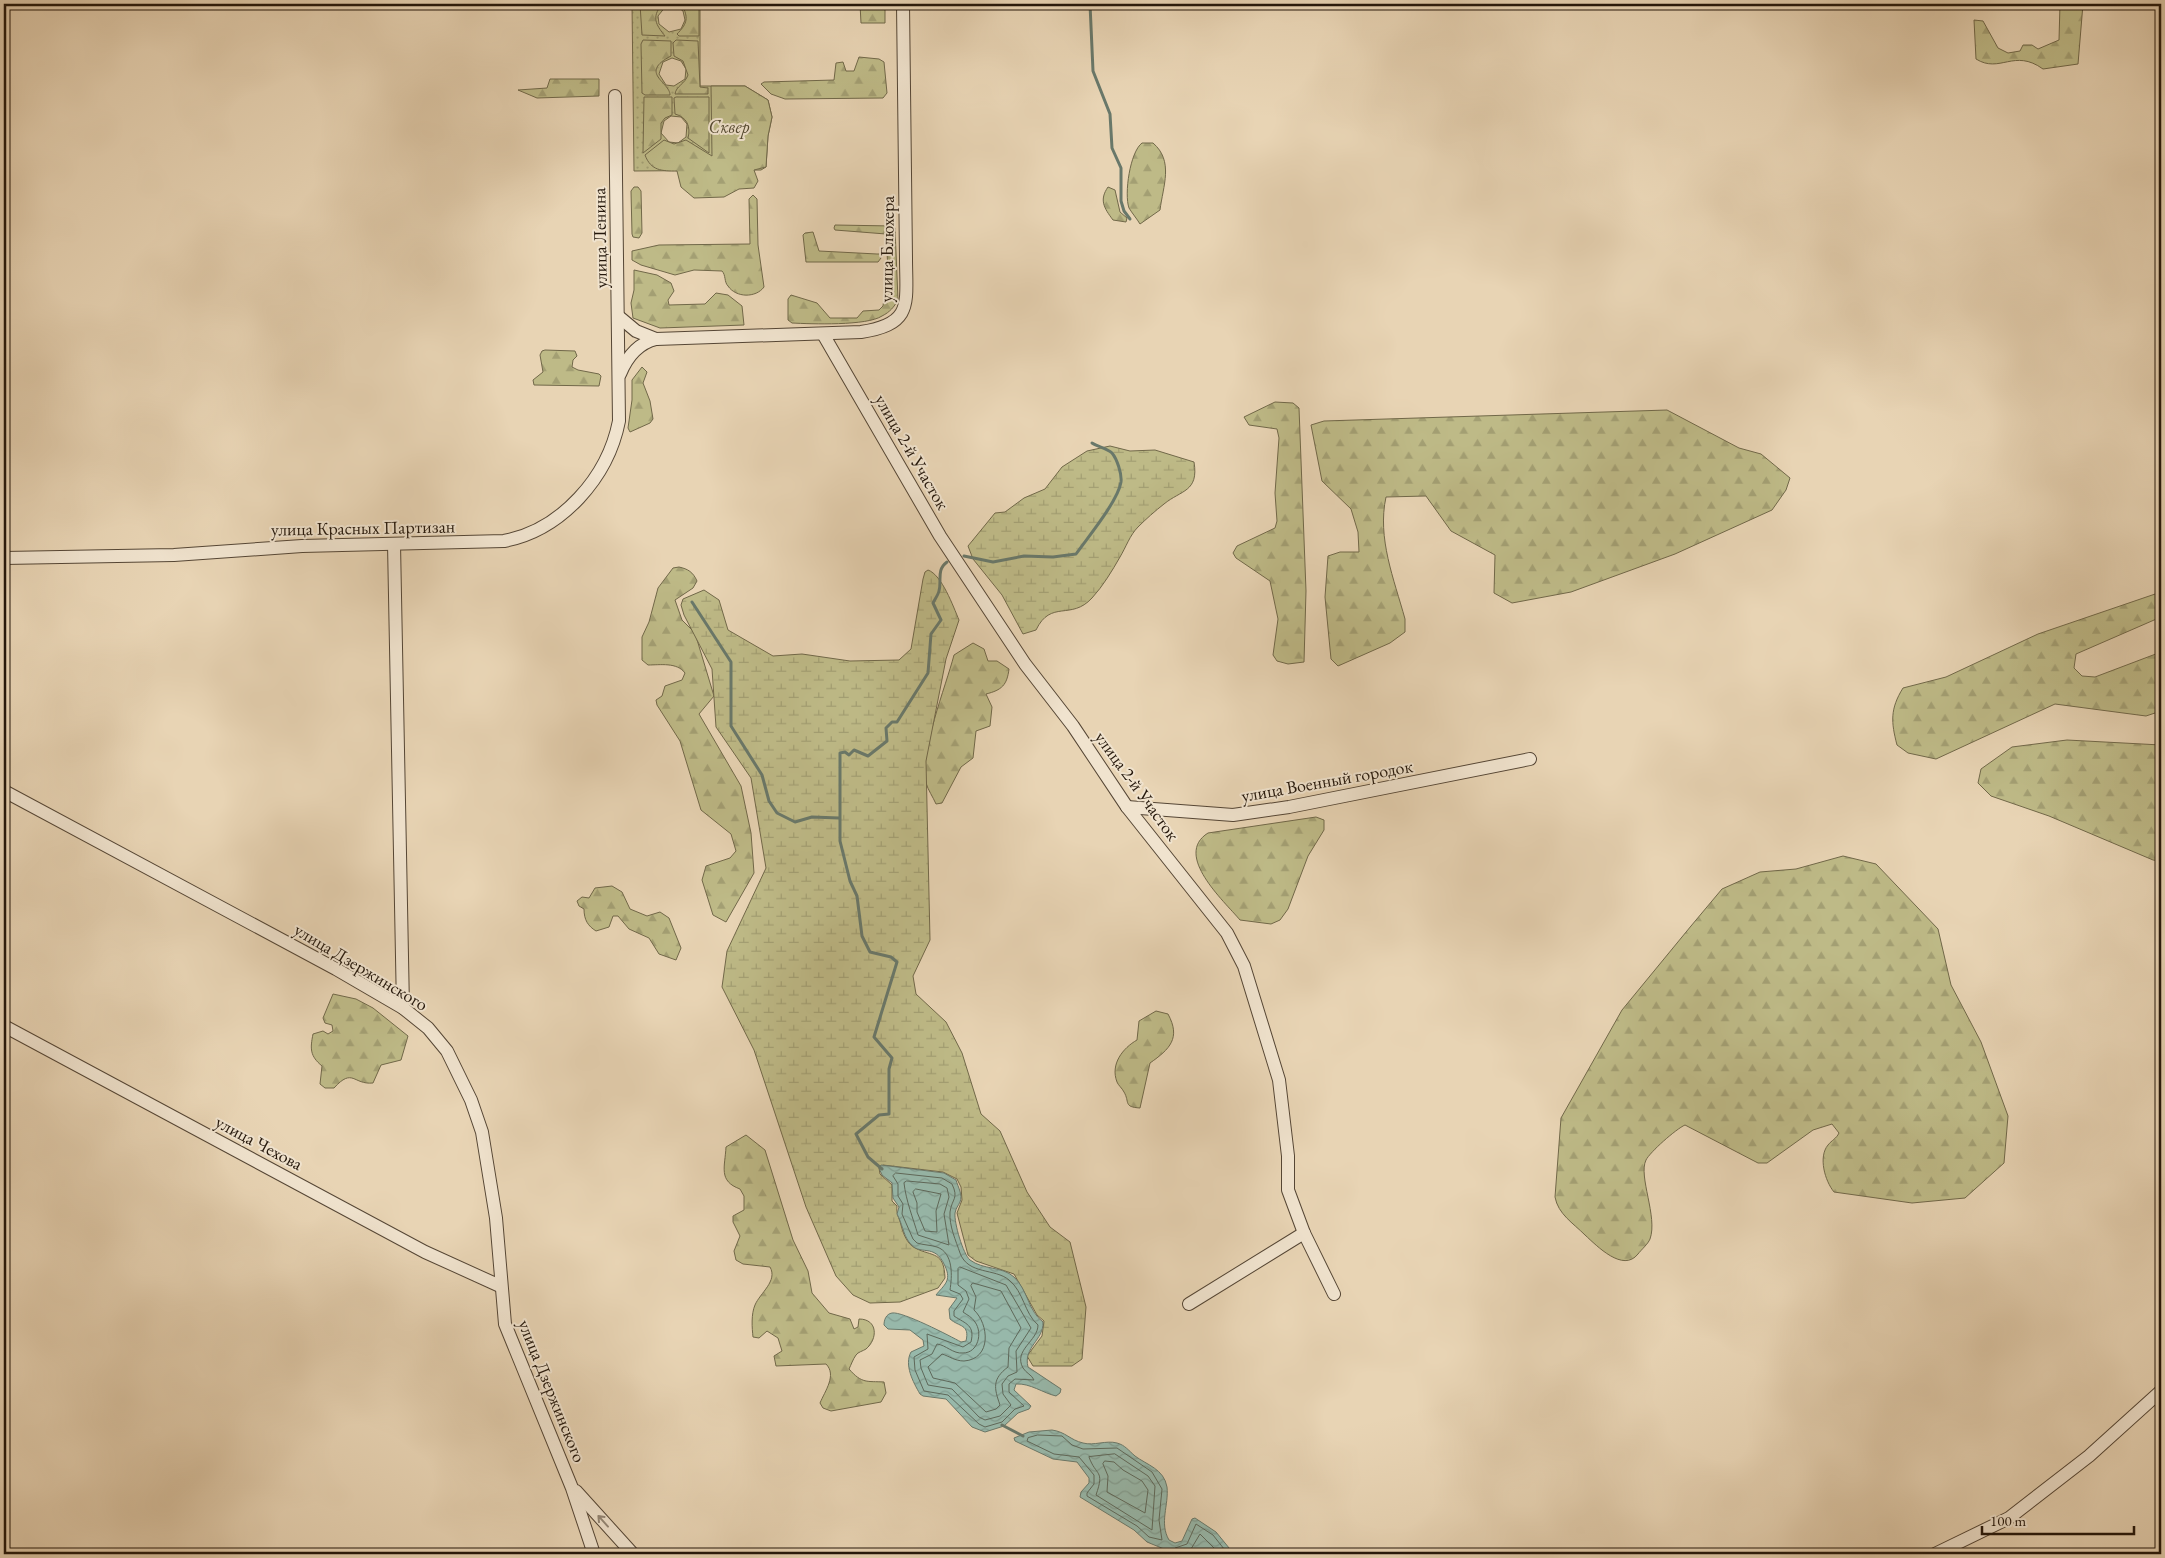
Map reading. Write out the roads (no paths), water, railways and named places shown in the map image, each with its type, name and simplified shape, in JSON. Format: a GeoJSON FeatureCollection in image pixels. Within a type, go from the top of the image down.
{"type":"FeatureCollection","features":[{"type":"Feature","properties":{"kind":"street","name":"улица Блюхера"},"geometry":{"type":"LineString","coordinates":[[618,379],[627,361],[639,346],[656,339],[823,334],[884,328],[896,321],[905,306],[906,213],[903,4]]}},
{"type":"Feature","properties":{"kind":"street","name":"улица Ленина"},"geometry":{"type":"LineString","coordinates":[[615,96],[618,379]]}},
{"type":"Feature","properties":{"kind":"street"},"geometry":{"type":"LineString","coordinates":[[618,316],[636,331],[656,339]]}},
{"type":"Feature","properties":{"kind":"street","name":"улица 2-й Участок"},"geometry":{"type":"LineString","coordinates":[[823,334],[940,536],[1026,664],[1073,726],[1127,807],[1227,933],[1244,966],[1279,1080],[1288,1156],[1288,1190],[1304,1233],[1334,1294]]}},
{"type":"Feature","properties":{"kind":"street","name":"улица Красных Партизан"},"geometry":{"type":"LineString","coordinates":[[4,558],[174,555],[256,548],[504,541],[525,536],[554,520],[576,502],[608,457],[618,421],[618,379]]}},
{"type":"Feature","properties":{"kind":"street"},"geometry":{"type":"LineString","coordinates":[[394,544],[403,1008]]}},
{"type":"Feature","properties":{"kind":"street","name":"улица Военный городок"},"geometry":{"type":"LineString","coordinates":[[1127,807],[1232,815],[1298,806],[1530,759]]}},
{"type":"Feature","properties":{"kind":"street","name":"улица Дзержинского"},"geometry":{"type":"LineString","coordinates":[[4,791],[244,918],[403,1008],[428,1028],[447,1051],[471,1100],[482,1132],[496,1218],[500,1286],[505,1324],[572,1488],[594,1554]]}},
{"type":"Feature","properties":{"kind":"street","name":"улица Чехова"},"geometry":{"type":"LineString","coordinates":[[4,1026],[425,1252],[500,1286]]}},
{"type":"Feature","properties":{"kind":"street"},"geometry":{"type":"LineString","coordinates":[[1189,1304],[1304,1233]]}},
{"type":"Feature","properties":{"kind":"street"},"geometry":{"type":"LineString","coordinates":[[1935,1554],[2009,1518],[2089,1456],[2161,1391]]}},
{"type":"Feature","properties":{"kind":"street","name":"улица Дзержинского"},"geometry":{"type":"LineString","coordinates":[[572,1488],[633,1554]]}},
{"type":"Feature","properties":{"kind":"water"},"geometry":{"type":"Polygon","coordinates":[[[881,1165],[944,1173],[956,1180],[961,1197],[955,1211],[955,1218],[967,1257],[975,1263],[1004,1271],[1019,1282],[1034,1312],[1043,1322],[1040,1334],[1028,1354],[1028,1367],[1061,1389],[1060,1393],[1056,1396],[1026,1385],[1016,1384],[1014,1390],[1031,1406],[1029,1409],[1018,1413],[1004,1426],[985,1432],[972,1427],[946,1399],[920,1394],[912,1379],[908,1362],[911,1352],[924,1346],[923,1340],[910,1330],[888,1329],[884,1325],[887,1316],[897,1313],[926,1324],[961,1342],[966,1341],[967,1336],[963,1327],[950,1319],[949,1309],[957,1298],[936,1295],[944,1285],[948,1275],[941,1258],[932,1252],[913,1247],[907,1239],[897,1214],[899,1207],[893,1198],[892,1183],[882,1175],[879,1168],[881,1165]]]}},
{"type":"Feature","properties":{"kind":"water"},"geometry":{"type":"Polygon","coordinates":[[[1052,1430],[1061,1432],[1083,1443],[1113,1442],[1125,1447],[1159,1472],[1165,1481],[1167,1494],[1164,1521],[1169,1540],[1175,1543],[1182,1541],[1192,1519],[1195,1518],[1216,1532],[1234,1554],[1170,1554],[1169,1551],[1147,1542],[1134,1530],[1080,1497],[1081,1492],[1089,1483],[1089,1478],[1077,1462],[1053,1459],[1015,1441],[1014,1438],[1029,1432],[1052,1430]]]}},
{"type":"Feature","properties":{"kind":"waterway"},"geometry":{"type":"LineString","coordinates":[[1090,4],[1093,71],[1110,114],[1112,148],[1121,168],[1121,201],[1124,211],[1130,219]]}},
{"type":"Feature","properties":{"kind":"waterway"},"geometry":{"type":"LineString","coordinates":[[964,556],[993,562],[1024,556],[1053,557],[1076,554],[1109,509],[1121,482],[1119,467],[1112,453],[1092,443]]}},
{"type":"Feature","properties":{"kind":"waterway"},"geometry":{"type":"LineString","coordinates":[[882,1169],[868,1157],[856,1134],[879,1115],[889,1114],[889,1069],[892,1058],[874,1037],[897,962],[891,957],[870,952],[862,936],[857,896],[850,881],[840,841],[840,753],[845,752],[849,755],[854,750],[868,756],[887,741],[886,728],[892,722],[897,722],[928,673],[931,634],[941,620],[933,603],[939,591],[942,568],[947,562]]}},
{"type":"Feature","properties":{"kind":"waterway"},"geometry":{"type":"LineString","coordinates":[[692,602],[731,662],[731,726],[762,775],[769,801],[777,813],[795,822],[812,817],[839,818]]}},
{"type":"Feature","properties":{"kind":"waterway"},"geometry":{"type":"LineString","coordinates":[[1002,1425],[1023,1436]]}},
{"type":"Feature","properties":{"kind":"park label","name":"Сквер"},"geometry":{"type":"Point","coordinates":[729,127]}}]}
